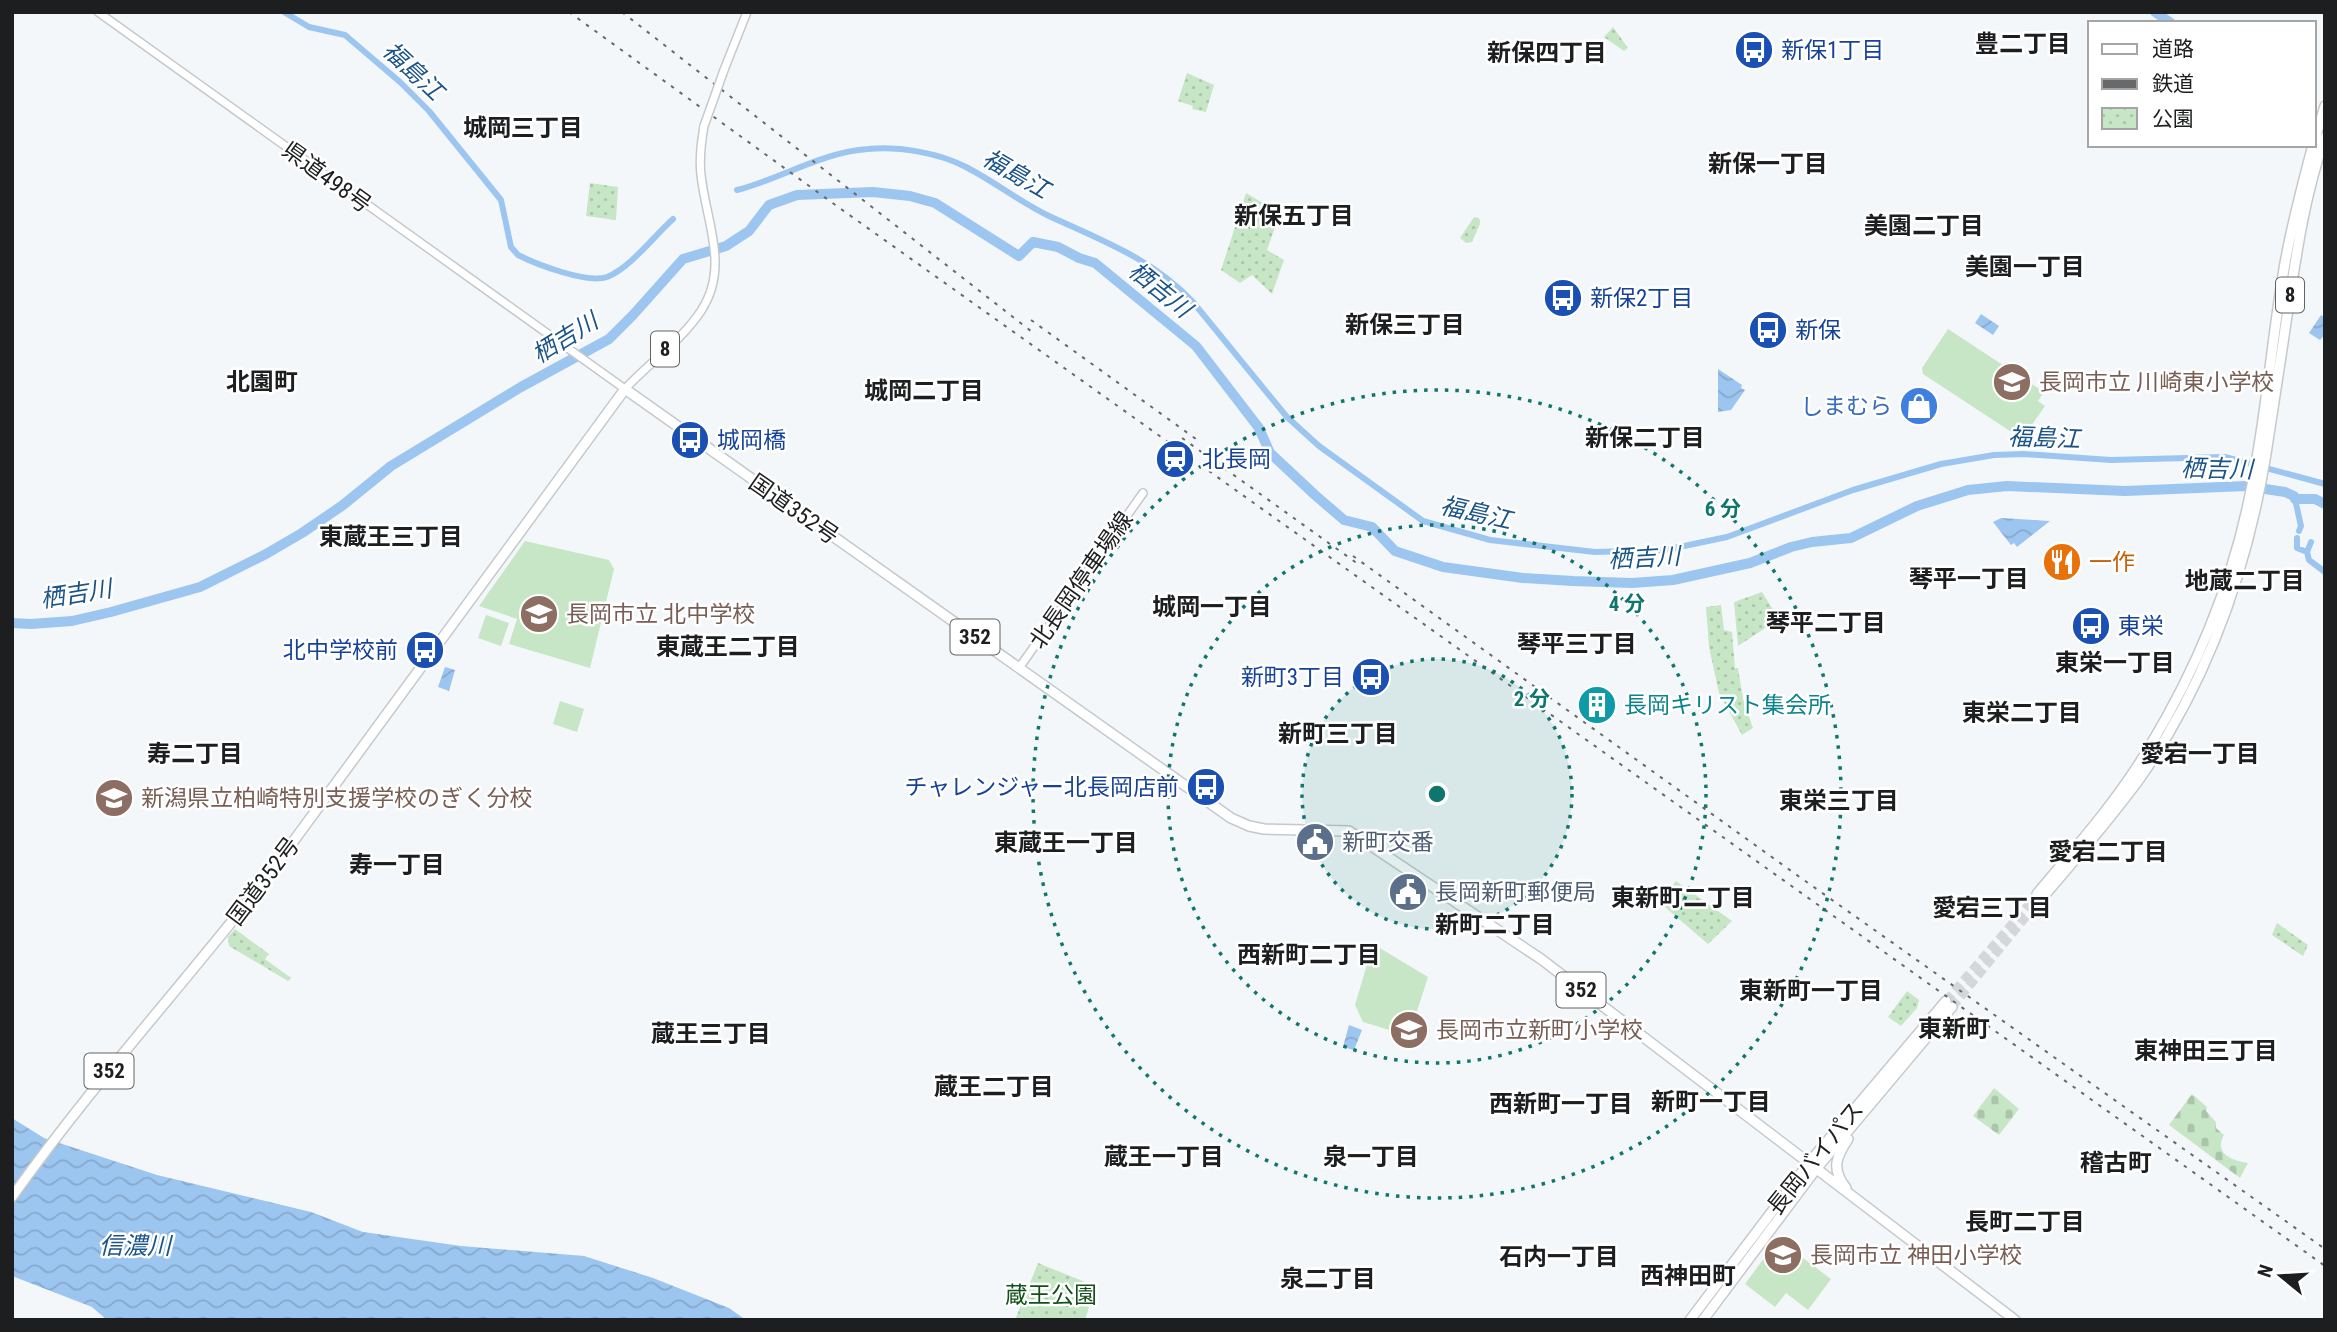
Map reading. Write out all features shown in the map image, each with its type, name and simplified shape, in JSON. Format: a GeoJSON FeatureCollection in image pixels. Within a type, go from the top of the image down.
{"type":"FeatureCollection","features":[{"type":"Feature","properties":{"kind":"highway","name":"8"},"geometry":{"type":"LineString","coordinates":[[2316,137],[2325,106]]}},
{"type":"Feature","properties":{"kind":"highway","name":"8"},"geometry":{"type":"LineString","coordinates":[[2034,903],[2114,800],[2163,724],[2213,622],[2249,519],[2296,251],[2325,137]]}},
{"type":"Feature","properties":{"kind":"highway","name":"8"},"geometry":{"type":"LineString","coordinates":[[2262,455],[2284,270],[2313,147]]}},
{"type":"Feature","properties":{"kind":"highway","name":"国道352号"},"geometry":{"type":"LineString","coordinates":[[12,1197],[79,1107],[265,880],[625,389],[1242,823],[1264,829],[1349,831],[1541,959],[2015,1320]]}},
{"type":"Feature","properties":{"kind":"highway","name":"長岡バイパス"},"geometry":{"type":"LineString","coordinates":[[1690,1320],[1812,1166],[1949,1004],[1861,1116],[1812,1166],[1703,1320]]}},
{"type":"Feature","properties":{"kind":"highway"},"geometry":{"type":"LineString","coordinates":[[1854,1199],[1840,1181],[1835,1164],[1836,1157],[1861,1116]]}},
{"type":"Feature","properties":{"kind":"main road","name":"県道498号"},"geometry":{"type":"LineString","coordinates":[[98,12],[625,389]]}},
{"type":"Feature","properties":{"kind":"main road","name":"8"},"geometry":{"type":"LineString","coordinates":[[625,389],[695,319],[708,297],[716,272],[715,249],[700,172],[700,147],[704,126],[747,12]]}},
{"type":"Feature","properties":{"kind":"main road","name":"北長岡停車場線"},"geometry":{"type":"LineString","coordinates":[[1019,668],[1143,493]]}},
{"type":"Feature","properties":{"kind":"green space"},"geometry":{"type":"Polygon","coordinates":[[[1613,27],[1628,48],[1624,51],[1604,37],[1613,27]]]}},
{"type":"Feature","properties":{"kind":"green space"},"geometry":{"type":"Polygon","coordinates":[[[1187,73],[1214,85],[1206,112],[1192,109],[1193,106],[1178,101],[1187,73]]]}},
{"type":"Feature","properties":{"kind":"green space"},"geometry":{"type":"Polygon","coordinates":[[[590,183],[618,187],[616,220],[586,216],[590,183]]]}},
{"type":"Feature","properties":{"kind":"green space"},"geometry":{"type":"Polygon","coordinates":[[[1246,193],[1280,213],[1267,250],[1284,260],[1272,294],[1252,275],[1240,283],[1221,270],[1246,193]]]}},
{"type":"Feature","properties":{"kind":"green space"},"geometry":{"type":"Polygon","coordinates":[[[1474,217],[1479,218],[1480,224],[1472,242],[1466,243],[1460,238],[1474,217]]]}},
{"type":"Feature","properties":{"kind":"green space"},"geometry":{"type":"Polygon","coordinates":[[[1948,329],[2044,392],[2038,401],[2045,406],[2022,439],[1923,374],[1922,368],[1948,329]]]}},
{"type":"Feature","properties":{"kind":"green space"},"geometry":{"type":"Polygon","coordinates":[[[525,541],[609,560],[614,569],[590,668],[509,644],[517,619],[479,606],[525,541]]]}},
{"type":"Feature","properties":{"kind":"green space"},"geometry":{"type":"Polygon","coordinates":[[[1762,592],[1779,619],[1738,646],[1734,602],[1762,592]]]}},
{"type":"Feature","properties":{"kind":"green space"},"geometry":{"type":"Polygon","coordinates":[[[1721,605],[1724,630],[1732,632],[1735,668],[1738,668],[1743,699],[1753,728],[1742,735],[1719,693],[1709,647],[1706,607],[1721,605]]]}},
{"type":"Feature","properties":{"kind":"green space"},"geometry":{"type":"Polygon","coordinates":[[[486,615],[509,623],[501,646],[478,638],[486,615]]]}},
{"type":"Feature","properties":{"kind":"green space"},"geometry":{"type":"Polygon","coordinates":[[[560,701],[584,709],[577,732],[553,724],[560,701]]]}},
{"type":"Feature","properties":{"kind":"green space"},"geometry":{"type":"Polygon","coordinates":[[[1676,881],[1732,921],[1708,944],[1659,902],[1676,881]]]}},
{"type":"Feature","properties":{"kind":"green space"},"geometry":{"type":"Polygon","coordinates":[[[2277,923],[2308,945],[2303,956],[2272,935],[2277,923]]]}},
{"type":"Feature","properties":{"kind":"green space"},"geometry":{"type":"Polygon","coordinates":[[[235,929],[269,954],[265,959],[291,978],[288,981],[229,946],[228,937],[235,929]]]}},
{"type":"Feature","properties":{"kind":"green space"},"geometry":{"type":"Polygon","coordinates":[[[1373,944],[1428,977],[1409,1036],[1363,1022],[1355,1005],[1373,944]]]}},
{"type":"Feature","properties":{"kind":"green space"},"geometry":{"type":"Polygon","coordinates":[[[1907,991],[1919,1000],[1917,1008],[1901,1026],[1888,1017],[1907,991]]]}},
{"type":"Feature","properties":{"kind":"green space"},"geometry":{"type":"Polygon","coordinates":[[[1994,1088],[2019,1109],[1999,1135],[1973,1116],[1994,1088]]]}},
{"type":"Feature","properties":{"kind":"green space"},"geometry":{"type":"Polygon","coordinates":[[[2192,1094],[2207,1107],[2206,1111],[2216,1122],[2216,1128],[2224,1135],[2221,1142],[2223,1152],[2231,1158],[2248,1163],[2240,1178],[2169,1125],[2192,1094]]]}},
{"type":"Feature","properties":{"kind":"green space"},"geometry":{"type":"Polygon","coordinates":[[[1778,1239],[1831,1279],[1808,1310],[1786,1293],[1775,1307],[1745,1284],[1778,1239]]]}},
{"type":"Feature","properties":{"kind":"green space","name":"蔵王公園"},"geometry":{"type":"Polygon","coordinates":[[[1038,1263],[1095,1286],[1085,1320],[1015,1320],[1038,1263]]]}},
{"type":"Feature","properties":{"kind":"water"},"geometry":{"type":"Polygon","coordinates":[[[1981,314],[1999,326],[1993,335],[1975,323],[1981,314]]]}},
{"type":"Feature","properties":{"kind":"water"},"geometry":{"type":"Polygon","coordinates":[[[2321,315],[2325,318],[2325,334],[2320,340],[2309,333],[2321,315]]]}},
{"type":"Feature","properties":{"kind":"water"},"geometry":{"type":"Polygon","coordinates":[[[1718,369],[1742,385],[1741,388],[1745,390],[1731,410],[1718,412],[1718,369]]]}},
{"type":"Feature","properties":{"kind":"water"},"geometry":{"type":"Polygon","coordinates":[[[2001,518],[2050,521],[2017,547],[2014,543],[2011,545],[1993,522],[2001,518]]]}},
{"type":"Feature","properties":{"kind":"water"},"geometry":{"type":"Polygon","coordinates":[[[445,667],[455,670],[449,691],[438,687],[445,667]]]}},
{"type":"Feature","properties":{"kind":"water"},"geometry":{"type":"Polygon","coordinates":[[[1349,1025],[1362,1030],[1354,1050],[1343,1047],[1349,1025]]]}},
{"type":"Feature","properties":{"kind":"water","name":"信濃川"},"geometry":{"type":"Polygon","coordinates":[[[12,1118],[44,1138],[157,1175],[311,1212],[363,1232],[461,1246],[584,1256],[653,1278],[729,1308],[746,1320],[107,1320],[92,1307],[12,1276],[12,1118]]]}},
{"type":"Feature","properties":{"kind":"waterway","name":"福島江"},"geometry":{"type":"LineString","coordinates":[[284,12],[309,27],[345,35],[429,111],[501,200],[511,247],[518,255],[549,268],[587,278],[607,277],[633,259],[673,219]]}},
{"type":"Feature","properties":{"kind":"waterway"},"geometry":{"type":"LineString","coordinates":[[2155,12],[2168,21]]}},
{"type":"Feature","properties":{"kind":"waterway","name":"福島江"},"geometry":{"type":"LineString","coordinates":[[737,190],[818,160],[868,149],[918,152],[966,167],[1038,210],[1107,242],[1161,274],[1193,302],[1287,417],[1319,446],[1423,521],[1490,540],[1595,552],[1665,550],[1727,537],[1853,490],[1941,464],[1994,455],[2024,454],[2111,460],[2225,457],[2325,484]]}},
{"type":"Feature","properties":{"kind":"waterway","name":"栖吉川"},"geometry":{"type":"LineString","coordinates":[[12,623],[72,621],[111,612],[200,587],[266,554],[343,505],[391,466],[521,387],[609,339],[683,259],[726,246],[749,231],[769,205],[797,195],[873,192],[910,196],[935,203],[1019,256],[1033,242],[1058,247],[1095,263],[1196,346],[1259,428],[1270,453],[1315,495],[1344,520],[1372,527],[1395,551],[1443,567],[1523,578],[1573,581],[1632,583],[1673,580],[1750,563],[1812,542],[1851,538],[1917,506],[1968,490],[2007,486],[2125,491],[2246,486],[2285,492],[2295,499],[2315,499],[2325,504]]}},
{"type":"Feature","properties":{"kind":"waterway","name":"福島江"},"geometry":{"type":"LineString","coordinates":[[2295,499],[2301,526],[2299,531]]}},
{"type":"Feature","properties":{"kind":"waterway","name":"福島江"},"geometry":{"type":"LineString","coordinates":[[2297,538],[2297,548],[2307,552]]}},
{"type":"Feature","properties":{"kind":"waterway","name":"福島江"},"geometry":{"type":"LineString","coordinates":[[2311,542],[2307,552],[2309,560],[2325,572]]}},
{"type":"Feature","properties":{"kind":"tunnel"},"geometry":{"type":"LineString","coordinates":[[1946,1001],[2032,901]]}},
{"type":"Feature","properties":{"kind":"tunnel"},"geometry":{"type":"LineString","coordinates":[[1952,1007],[2028,914]]}},
{"type":"Feature","properties":{"kind":"railway"},"geometry":{"type":"LineString","coordinates":[[569,12],[834,204],[2325,1266]]}},
{"type":"Feature","properties":{"kind":"railway"},"geometry":{"type":"LineString","coordinates":[[622,12],[1036,335]]}},
{"type":"Feature","properties":{"kind":"railway"},"geometry":{"type":"LineString","coordinates":[[1031,320],[1196,439]]}},
{"type":"Feature","properties":{"kind":"railway"},"geometry":{"type":"LineString","coordinates":[[1182,438],[1358,564]]}},
{"type":"Feature","properties":{"kind":"railway"},"geometry":{"type":"LineString","coordinates":[[1353,556],[1794,873],[2325,1249]]}},
{"type":"Feature","properties":{"kind":"place","name":"新保1丁目"},"geometry":{"type":"Point","coordinates":[1754,50]}},
{"type":"Feature","properties":{"kind":"place","name":"新保2丁目"},"geometry":{"type":"Point","coordinates":[1563,298]}},
{"type":"Feature","properties":{"kind":"place","name":"新保"},"geometry":{"type":"Point","coordinates":[1768,330]}},
{"type":"Feature","properties":{"kind":"place","name":"長岡市立 川崎東小学校"},"geometry":{"type":"Point","coordinates":[2012,382]}},
{"type":"Feature","properties":{"kind":"place","name":"しまむら"},"geometry":{"type":"Point","coordinates":[1919,406]}},
{"type":"Feature","properties":{"kind":"place","name":"城岡橋"},"geometry":{"type":"Point","coordinates":[690,440]}},
{"type":"Feature","properties":{"kind":"place","name":"北長岡"},"geometry":{"type":"Point","coordinates":[1175,459]}},
{"type":"Feature","properties":{"kind":"place","name":"一作"},"geometry":{"type":"Point","coordinates":[2062,562]}},
{"type":"Feature","properties":{"kind":"place","name":"長岡市立 北中学校"},"geometry":{"type":"Point","coordinates":[539,614]}},
{"type":"Feature","properties":{"kind":"place","name":"東栄"},"geometry":{"type":"Point","coordinates":[2091,626]}},
{"type":"Feature","properties":{"kind":"place","name":"北中学校前"},"geometry":{"type":"Point","coordinates":[425,650]}},
{"type":"Feature","properties":{"kind":"place","name":"新町3丁目"},"geometry":{"type":"Point","coordinates":[1371,677]}},
{"type":"Feature","properties":{"kind":"place","name":"長岡キリスト集会所"},"geometry":{"type":"Point","coordinates":[1597,705]}},
{"type":"Feature","properties":{"kind":"place","name":"チャレンジャー北長岡店前"},"geometry":{"type":"Point","coordinates":[1206,787]}},
{"type":"Feature","properties":{"kind":"place","name":"新潟県立柏崎特別支援学校のぎく分校"},"geometry":{"type":"Point","coordinates":[114,798]}},
{"type":"Feature","properties":{"kind":"place","name":"新町交番"},"geometry":{"type":"Point","coordinates":[1315,842]}},
{"type":"Feature","properties":{"kind":"place","name":"長岡新町郵便局"},"geometry":{"type":"Point","coordinates":[1408,892]}},
{"type":"Feature","properties":{"kind":"place","name":"長岡市立新町小学校"},"geometry":{"type":"Point","coordinates":[1409,1030]}},
{"type":"Feature","properties":{"kind":"place","name":"長岡市立 神田小学校"},"geometry":{"type":"Point","coordinates":[1783,1255]}},
{"type":"Feature","properties":{"kind":"district","name":"豊二丁目"},"geometry":{"type":"Point","coordinates":[2023,44]}},
{"type":"Feature","properties":{"kind":"district","name":"新保四丁目"},"geometry":{"type":"Point","coordinates":[1547,53]}},
{"type":"Feature","properties":{"kind":"district","name":"城岡三丁目"},"geometry":{"type":"Point","coordinates":[523,128]}},
{"type":"Feature","properties":{"kind":"district","name":"新保一丁目"},"geometry":{"type":"Point","coordinates":[1768,164]}},
{"type":"Feature","properties":{"kind":"district","name":"新保五丁目"},"geometry":{"type":"Point","coordinates":[1294,216]}},
{"type":"Feature","properties":{"kind":"district","name":"美園二丁目"},"geometry":{"type":"Point","coordinates":[1924,226]}},
{"type":"Feature","properties":{"kind":"district","name":"美園一丁目"},"geometry":{"type":"Point","coordinates":[2025,267]}},
{"type":"Feature","properties":{"kind":"district","name":"新保三丁目"},"geometry":{"type":"Point","coordinates":[1405,325]}},
{"type":"Feature","properties":{"kind":"district","name":"北園町"},"geometry":{"type":"Point","coordinates":[262,382]}},
{"type":"Feature","properties":{"kind":"district","name":"城岡二丁目"},"geometry":{"type":"Point","coordinates":[924,391]}},
{"type":"Feature","properties":{"kind":"district","name":"新保二丁目"},"geometry":{"type":"Point","coordinates":[1645,438]}},
{"type":"Feature","properties":{"kind":"district","name":"東蔵王三丁目"},"geometry":{"type":"Point","coordinates":[391,537]}},
{"type":"Feature","properties":{"kind":"district","name":"琴平一丁目"},"geometry":{"type":"Point","coordinates":[1969,579]}},
{"type":"Feature","properties":{"kind":"district","name":"地蔵二丁目"},"geometry":{"type":"Point","coordinates":[2245,581]}},
{"type":"Feature","properties":{"kind":"district","name":"城岡一丁目"},"geometry":{"type":"Point","coordinates":[1212,607]}},
{"type":"Feature","properties":{"kind":"district","name":"琴平二丁目"},"geometry":{"type":"Point","coordinates":[1826,623]}},
{"type":"Feature","properties":{"kind":"district","name":"琴平三丁目"},"geometry":{"type":"Point","coordinates":[1577,644]}},
{"type":"Feature","properties":{"kind":"district","name":"東蔵王二丁目"},"geometry":{"type":"Point","coordinates":[728,647]}},
{"type":"Feature","properties":{"kind":"district","name":"東栄一丁目"},"geometry":{"type":"Point","coordinates":[2115,663]}},
{"type":"Feature","properties":{"kind":"district","name":"東栄二丁目"},"geometry":{"type":"Point","coordinates":[2022,713]}},
{"type":"Feature","properties":{"kind":"district","name":"新町三丁目"},"geometry":{"type":"Point","coordinates":[1338,734]}},
{"type":"Feature","properties":{"kind":"district","name":"寿二丁目"},"geometry":{"type":"Point","coordinates":[195,754]}},
{"type":"Feature","properties":{"kind":"district","name":"愛宕一丁目"},"geometry":{"type":"Point","coordinates":[2200,754]}},
{"type":"Feature","properties":{"kind":"district","name":"東栄三丁目"},"geometry":{"type":"Point","coordinates":[1839,801]}},
{"type":"Feature","properties":{"kind":"district","name":"東蔵王一丁目"},"geometry":{"type":"Point","coordinates":[1066,843]}},
{"type":"Feature","properties":{"kind":"district","name":"愛宕二丁目"},"geometry":{"type":"Point","coordinates":[2108,852]}},
{"type":"Feature","properties":{"kind":"district","name":"寿一丁目"},"geometry":{"type":"Point","coordinates":[397,865]}},
{"type":"Feature","properties":{"kind":"district","name":"東新町二丁目"},"geometry":{"type":"Point","coordinates":[1683,898]}},
{"type":"Feature","properties":{"kind":"district","name":"愛宕三丁目"},"geometry":{"type":"Point","coordinates":[1992,908]}},
{"type":"Feature","properties":{"kind":"district","name":"新町二丁目"},"geometry":{"type":"Point","coordinates":[1495,925]}},
{"type":"Feature","properties":{"kind":"district","name":"西新町二丁目"},"geometry":{"type":"Point","coordinates":[1309,955]}},
{"type":"Feature","properties":{"kind":"district","name":"東新町一丁目"},"geometry":{"type":"Point","coordinates":[1811,991]}},
{"type":"Feature","properties":{"kind":"district","name":"東新町"},"geometry":{"type":"Point","coordinates":[1954,1029]}},
{"type":"Feature","properties":{"kind":"district","name":"蔵王三丁目"},"geometry":{"type":"Point","coordinates":[711,1034]}},
{"type":"Feature","properties":{"kind":"district","name":"東神田三丁目"},"geometry":{"type":"Point","coordinates":[2206,1051]}},
{"type":"Feature","properties":{"kind":"district","name":"蔵王二丁目"},"geometry":{"type":"Point","coordinates":[994,1087]}},
{"type":"Feature","properties":{"kind":"district","name":"新町一丁目"},"geometry":{"type":"Point","coordinates":[1711,1102]}},
{"type":"Feature","properties":{"kind":"district","name":"西新町一丁目"},"geometry":{"type":"Point","coordinates":[1561,1104]}},
{"type":"Feature","properties":{"kind":"district","name":"蔵王一丁目"},"geometry":{"type":"Point","coordinates":[1164,1157]}},
{"type":"Feature","properties":{"kind":"district","name":"泉一丁目"},"geometry":{"type":"Point","coordinates":[1371,1157]}},
{"type":"Feature","properties":{"kind":"district","name":"稽古町"},"geometry":{"type":"Point","coordinates":[2116,1163]}},
{"type":"Feature","properties":{"kind":"district","name":"長町二丁目"},"geometry":{"type":"Point","coordinates":[2025,1222]}},
{"type":"Feature","properties":{"kind":"district","name":"石内一丁目"},"geometry":{"type":"Point","coordinates":[1559,1257]}},
{"type":"Feature","properties":{"kind":"district","name":"西神田町"},"geometry":{"type":"Point","coordinates":[1688,1276]}},
{"type":"Feature","properties":{"kind":"district","name":"泉二丁目"},"geometry":{"type":"Point","coordinates":[1328,1279]}}]}
